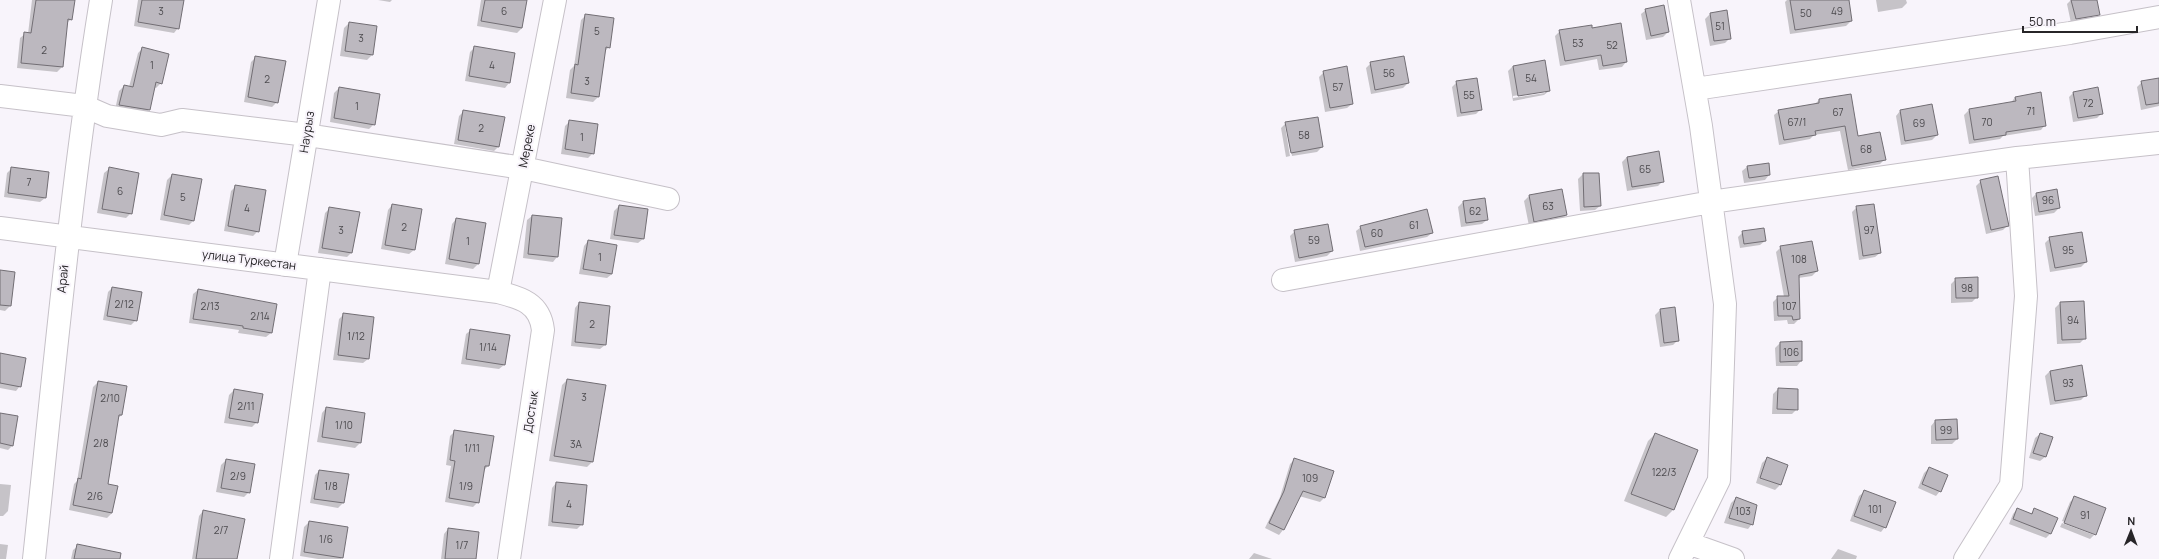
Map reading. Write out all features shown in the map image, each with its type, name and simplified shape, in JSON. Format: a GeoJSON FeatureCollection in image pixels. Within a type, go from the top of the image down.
{"type":"FeatureCollection","features":[{"type":"Feature","properties":{"kind":"street","name":"Арай"},"geometry":{"type":"LineString","coordinates":[[34,559],[68,237],[84,106],[101,0]]}},
{"type":"Feature","properties":{"kind":"street","name":"Наурыз"},"geometry":{"type":"LineString","coordinates":[[286,265],[329,0]]}},
{"type":"Feature","properties":{"kind":"street","name":"Мереке"},"geometry":{"type":"LineString","coordinates":[[498,292],[555,0]]}},
{"type":"Feature","properties":{"kind":"street"},"geometry":{"type":"LineString","coordinates":[[1679,0],[1695,89],[1726,304],[1719,480],[1684,551],[1733,559]]}},
{"type":"Feature","properties":{"kind":"street"},"geometry":{"type":"LineString","coordinates":[[1695,89],[2070,33],[2159,17]]}},
{"type":"Feature","properties":{"kind":"street"},"geometry":{"type":"LineString","coordinates":[[0,96],[84,106],[107,116],[161,125],[182,120],[307,135],[523,168],[668,200]]}},
{"type":"Feature","properties":{"kind":"street"},"geometry":{"type":"LineString","coordinates":[[1283,280],[1712,202],[2017,158],[2159,143]]}},
{"type":"Feature","properties":{"kind":"street"},"geometry":{"type":"LineString","coordinates":[[1965,559],[2011,485],[2026,296],[2017,158]]}},
{"type":"Feature","properties":{"kind":"street","name":"улица Туркестан"},"geometry":{"type":"LineString","coordinates":[[0,228],[498,292]]}},
{"type":"Feature","properties":{"kind":"street"},"geometry":{"type":"LineString","coordinates":[[281,559],[320,269]]}},
{"type":"Feature","properties":{"kind":"street","name":"Достык"},"geometry":{"type":"LineString","coordinates":[[498,292],[519,298],[530,304],[542,319],[543,330],[509,559]]}},
{"type":"Feature","properties":{"kind":"building"},"geometry":{"type":"Polygon","coordinates":[[[36,0],[75,0],[72,20],[68,19],[63,67],[21,63],[24,32],[31,33],[36,0]]]}},
{"type":"Feature","properties":{"kind":"building"},"geometry":{"type":"Polygon","coordinates":[[[142,0],[184,0],[179,29],[138,22],[142,0]]]}},
{"type":"Feature","properties":{"kind":"building"},"geometry":{"type":"Polygon","coordinates":[[[485,0],[527,0],[522,28],[481,21],[485,0]]]}},
{"type":"Feature","properties":{"kind":"building"},"geometry":{"type":"Polygon","coordinates":[[[1790,0],[1849,0],[1852,21],[1795,30],[1790,0]]]}},
{"type":"Feature","properties":{"kind":"building"},"geometry":{"type":"Polygon","coordinates":[[[2071,0],[2097,0],[2100,15],[2076,19],[2071,0]]]}},
{"type":"Feature","properties":{"kind":"building"},"geometry":{"type":"Polygon","coordinates":[[[1664,5],[1669,32],[1651,36],[1645,9],[1664,5]]]}},
{"type":"Feature","properties":{"kind":"building"},"geometry":{"type":"Polygon","coordinates":[[[1727,10],[1731,39],[1714,41],[1710,13],[1727,10]]]}},
{"type":"Feature","properties":{"kind":"building"},"geometry":{"type":"Polygon","coordinates":[[[585,14],[614,18],[610,48],[606,47],[599,97],[571,93],[575,64],[578,65],[585,14]]]}},
{"type":"Feature","properties":{"kind":"building"},"geometry":{"type":"Polygon","coordinates":[[[349,22],[377,26],[373,55],[345,51],[349,22]]]}},
{"type":"Feature","properties":{"kind":"building"},"geometry":{"type":"Polygon","coordinates":[[[1621,23],[1627,62],[1603,66],[1601,55],[1565,61],[1559,30],[1592,25],[1592,28],[1621,23]]]}},
{"type":"Feature","properties":{"kind":"building"},"geometry":{"type":"Polygon","coordinates":[[[474,46],[515,53],[510,83],[469,76],[474,46]]]}},
{"type":"Feature","properties":{"kind":"building"},"geometry":{"type":"Polygon","coordinates":[[[142,47],[169,54],[162,84],[156,82],[150,110],[119,105],[124,85],[133,87],[142,47]]]}},
{"type":"Feature","properties":{"kind":"building"},"geometry":{"type":"Polygon","coordinates":[[[255,56],[286,61],[278,103],[248,97],[255,56]]]}},
{"type":"Feature","properties":{"kind":"building"},"geometry":{"type":"Polygon","coordinates":[[[1404,56],[1409,83],[1375,90],[1370,62],[1404,56]]]}},
{"type":"Feature","properties":{"kind":"building"},"geometry":{"type":"Polygon","coordinates":[[[1545,60],[1550,91],[1518,96],[1513,66],[1545,60]]]}},
{"type":"Feature","properties":{"kind":"building"},"geometry":{"type":"Polygon","coordinates":[[[1347,66],[1353,104],[1330,108],[1323,71],[1347,66]]]}},
{"type":"Feature","properties":{"kind":"building"},"geometry":{"type":"Polygon","coordinates":[[[1477,78],[1482,110],[1461,113],[1456,81],[1477,78]]]}},
{"type":"Feature","properties":{"kind":"building"},"geometry":{"type":"Polygon","coordinates":[[[2159,78],[2159,103],[2146,105],[2141,81],[2159,78]]]}},
{"type":"Feature","properties":{"kind":"building"},"geometry":{"type":"Polygon","coordinates":[[[339,87],[380,94],[375,125],[334,118],[339,87]]]}},
{"type":"Feature","properties":{"kind":"building"},"geometry":{"type":"Polygon","coordinates":[[[2098,87],[2103,114],[2078,118],[2073,92],[2098,87]]]}},
{"type":"Feature","properties":{"kind":"building"},"geometry":{"type":"Polygon","coordinates":[[[2041,92],[2046,126],[2006,132],[2006,135],[1974,140],[1969,109],[2016,101],[2015,97],[2041,92]]]}},
{"type":"Feature","properties":{"kind":"building"},"geometry":{"type":"Polygon","coordinates":[[[1851,94],[1858,136],[1880,132],[1886,160],[1852,166],[1845,126],[1815,131],[1816,135],[1784,140],[1778,110],[1819,103],[1819,99],[1851,94]]]}},
{"type":"Feature","properties":{"kind":"building"},"geometry":{"type":"Polygon","coordinates":[[[1932,104],[1938,135],[1905,141],[1900,110],[1932,104]]]}},
{"type":"Feature","properties":{"kind":"building"},"geometry":{"type":"Polygon","coordinates":[[[463,110],[505,117],[499,147],[458,140],[463,110]]]}},
{"type":"Feature","properties":{"kind":"building"},"geometry":{"type":"Polygon","coordinates":[[[1318,117],[1323,147],[1291,153],[1285,122],[1318,117]]]}},
{"type":"Feature","properties":{"kind":"building"},"geometry":{"type":"Polygon","coordinates":[[[569,120],[598,124],[594,154],[565,149],[569,120]]]}},
{"type":"Feature","properties":{"kind":"building"},"geometry":{"type":"Polygon","coordinates":[[[1659,151],[1664,182],[1632,187],[1627,157],[1659,151]]]}},
{"type":"Feature","properties":{"kind":"building"},"geometry":{"type":"Polygon","coordinates":[[[1769,163],[1770,175],[1749,178],[1747,166],[1769,163]]]}},
{"type":"Feature","properties":{"kind":"building"},"geometry":{"type":"Polygon","coordinates":[[[11,167],[49,172],[46,198],[8,193],[11,167]]]}},
{"type":"Feature","properties":{"kind":"building"},"geometry":{"type":"Polygon","coordinates":[[[109,167],[139,173],[132,214],[102,209],[109,167]]]}},
{"type":"Feature","properties":{"kind":"building"},"geometry":{"type":"Polygon","coordinates":[[[1583,173],[1599,173],[1601,206],[1584,207],[1583,173]]]}},
{"type":"Feature","properties":{"kind":"building"},"geometry":{"type":"Polygon","coordinates":[[[172,174],[202,179],[194,221],[164,215],[172,174]]]}},
{"type":"Feature","properties":{"kind":"building"},"geometry":{"type":"Polygon","coordinates":[[[1998,176],[2009,226],[1991,230],[1980,180],[1998,176]]]}},
{"type":"Feature","properties":{"kind":"building"},"geometry":{"type":"Polygon","coordinates":[[[235,185],[266,190],[259,232],[228,226],[235,185]]]}},
{"type":"Feature","properties":{"kind":"building"},"geometry":{"type":"Polygon","coordinates":[[[1562,189],[1567,215],[1534,222],[1529,195],[1562,189]]]}},
{"type":"Feature","properties":{"kind":"building"},"geometry":{"type":"Polygon","coordinates":[[[2057,189],[2060,208],[2039,212],[2036,193],[2057,189]]]}},
{"type":"Feature","properties":{"kind":"building"},"geometry":{"type":"Polygon","coordinates":[[[1485,198],[1488,220],[1466,223],[1463,201],[1485,198]]]}},
{"type":"Feature","properties":{"kind":"building"},"geometry":{"type":"Polygon","coordinates":[[[392,204],[422,209],[415,250],[385,245],[392,204]]]}},
{"type":"Feature","properties":{"kind":"building"},"geometry":{"type":"Polygon","coordinates":[[[1874,204],[1881,253],[1863,256],[1856,206],[1874,204]]]}},
{"type":"Feature","properties":{"kind":"building"},"geometry":{"type":"Polygon","coordinates":[[[619,205],[648,209],[644,239],[614,235],[619,205]]]}},
{"type":"Feature","properties":{"kind":"building"},"geometry":{"type":"Polygon","coordinates":[[[329,207],[360,212],[352,253],[322,248],[329,207]]]}},
{"type":"Feature","properties":{"kind":"building"},"geometry":{"type":"Polygon","coordinates":[[[1427,209],[1433,233],[1365,247],[1360,226],[1427,209]]]}},
{"type":"Feature","properties":{"kind":"building"},"geometry":{"type":"Polygon","coordinates":[[[532,215],[562,218],[558,257],[528,254],[532,215]]]}},
{"type":"Feature","properties":{"kind":"building"},"geometry":{"type":"Polygon","coordinates":[[[456,218],[486,223],[479,264],[449,259],[456,218]]]}},
{"type":"Feature","properties":{"kind":"building"},"geometry":{"type":"Polygon","coordinates":[[[1328,224],[1333,251],[1299,258],[1294,230],[1328,224]]]}},
{"type":"Feature","properties":{"kind":"building"},"geometry":{"type":"Polygon","coordinates":[[[1764,228],[1766,241],[1744,244],[1742,231],[1764,228]]]}},
{"type":"Feature","properties":{"kind":"building"},"geometry":{"type":"Polygon","coordinates":[[[2082,232],[2087,262],[2055,268],[2049,237],[2082,232]]]}},
{"type":"Feature","properties":{"kind":"building"},"geometry":{"type":"Polygon","coordinates":[[[588,240],[617,245],[612,274],[583,269],[588,240]]]}},
{"type":"Feature","properties":{"kind":"building"},"geometry":{"type":"Polygon","coordinates":[[[1812,241],[1818,271],[1799,275],[1800,319],[1793,320],[1792,316],[1778,316],[1777,296],[1789,296],[1780,246],[1812,241]]]}},
{"type":"Feature","properties":{"kind":"building"},"geometry":{"type":"Polygon","coordinates":[[[0,270],[15,272],[11,306],[0,305],[0,270]]]}},
{"type":"Feature","properties":{"kind":"building"},"geometry":{"type":"Polygon","coordinates":[[[1978,277],[1978,298],[1956,298],[1955,278],[1978,277]]]}},
{"type":"Feature","properties":{"kind":"building"},"geometry":{"type":"Polygon","coordinates":[[[112,287],[142,292],[137,321],[107,316],[112,287]]]}},
{"type":"Feature","properties":{"kind":"building"},"geometry":{"type":"Polygon","coordinates":[[[198,289],[277,304],[272,333],[243,328],[243,326],[193,319],[198,289]]]}},
{"type":"Feature","properties":{"kind":"building"},"geometry":{"type":"Polygon","coordinates":[[[2084,301],[2086,339],[2062,340],[2060,302],[2084,301]]]}},
{"type":"Feature","properties":{"kind":"building"},"geometry":{"type":"Polygon","coordinates":[[[579,302],[610,306],[606,345],[575,342],[579,302]]]}},
{"type":"Feature","properties":{"kind":"building"},"geometry":{"type":"Polygon","coordinates":[[[1675,307],[1679,341],[1664,343],[1660,309],[1675,307]]]}},
{"type":"Feature","properties":{"kind":"building"},"geometry":{"type":"Polygon","coordinates":[[[343,313],[374,317],[369,359],[338,355],[343,313]]]}},
{"type":"Feature","properties":{"kind":"building"},"geometry":{"type":"Polygon","coordinates":[[[470,329],[510,335],[505,365],[466,359],[470,329]]]}},
{"type":"Feature","properties":{"kind":"building"},"geometry":{"type":"Polygon","coordinates":[[[1802,341],[1802,361],[1780,362],[1780,342],[1802,341]]]}},
{"type":"Feature","properties":{"kind":"building"},"geometry":{"type":"Polygon","coordinates":[[[0,353],[26,358],[21,387],[0,383],[0,353]]]}},
{"type":"Feature","properties":{"kind":"building"},"geometry":{"type":"Polygon","coordinates":[[[2082,365],[2087,396],[2055,401],[2050,371],[2082,365]]]}},
{"type":"Feature","properties":{"kind":"building"},"geometry":{"type":"Polygon","coordinates":[[[567,379],[606,385],[593,462],[554,456],[567,379]]]}},
{"type":"Feature","properties":{"kind":"building"},"geometry":{"type":"Polygon","coordinates":[[[98,381],[127,386],[122,415],[119,415],[108,484],[118,486],[112,513],[73,505],[78,478],[81,479],[98,381]]]}},
{"type":"Feature","properties":{"kind":"building"},"geometry":{"type":"Polygon","coordinates":[[[1778,388],[1798,389],[1798,410],[1777,409],[1778,388]]]}},
{"type":"Feature","properties":{"kind":"building"},"geometry":{"type":"Polygon","coordinates":[[[234,389],[263,394],[258,423],[229,418],[234,389]]]}},
{"type":"Feature","properties":{"kind":"building"},"geometry":{"type":"Polygon","coordinates":[[[326,407],[365,413],[361,443],[322,437],[326,407]]]}},
{"type":"Feature","properties":{"kind":"building"},"geometry":{"type":"Polygon","coordinates":[[[0,413],[18,416],[13,446],[0,443],[0,413]]]}},
{"type":"Feature","properties":{"kind":"building"},"geometry":{"type":"Polygon","coordinates":[[[1957,419],[1958,439],[1936,440],[1935,420],[1957,419]]]}},
{"type":"Feature","properties":{"kind":"building"},"geometry":{"type":"Polygon","coordinates":[[[454,430],[494,436],[489,466],[485,466],[479,503],[449,498],[455,461],[450,460],[454,430]]]}},
{"type":"Feature","properties":{"kind":"building"},"geometry":{"type":"Polygon","coordinates":[[[1655,433],[1698,450],[1674,510],[1631,494],[1655,433]]]}},
{"type":"Feature","properties":{"kind":"building"},"geometry":{"type":"Polygon","coordinates":[[[2040,433],[2053,437],[2046,457],[2033,453],[2040,433]]]}},
{"type":"Feature","properties":{"kind":"building"},"geometry":{"type":"Polygon","coordinates":[[[1767,457],[1788,465],[1781,485],[1760,478],[1767,457]]]}},
{"type":"Feature","properties":{"kind":"building"},"geometry":{"type":"Polygon","coordinates":[[[1294,458],[1334,471],[1325,498],[1303,491],[1284,530],[1269,523],[1284,491],[1294,458]]]}},
{"type":"Feature","properties":{"kind":"building"},"geometry":{"type":"Polygon","coordinates":[[[226,459],[255,464],[250,493],[221,488],[226,459]]]}},
{"type":"Feature","properties":{"kind":"building"},"geometry":{"type":"Polygon","coordinates":[[[1929,467],[1948,475],[1941,492],[1922,484],[1929,467]]]}},
{"type":"Feature","properties":{"kind":"building"},"geometry":{"type":"Polygon","coordinates":[[[319,470],[349,474],[344,503],[314,499],[319,470]]]}},
{"type":"Feature","properties":{"kind":"building"},"geometry":{"type":"Polygon","coordinates":[[[556,482],[587,485],[583,525],[552,522],[556,482]]]}},
{"type":"Feature","properties":{"kind":"building"},"geometry":{"type":"Polygon","coordinates":[[[1864,490],[1896,502],[1886,528],[1854,516],[1864,490]]]}},
{"type":"Feature","properties":{"kind":"building"},"geometry":{"type":"Polygon","coordinates":[[[2074,496],[2106,508],[2096,535],[2064,523],[2074,496]]]}},
{"type":"Feature","properties":{"kind":"building"},"geometry":{"type":"Polygon","coordinates":[[[1736,497],[1757,505],[1753,525],[1729,518],[1736,497]]]}},
{"type":"Feature","properties":{"kind":"building"},"geometry":{"type":"Polygon","coordinates":[[[2017,508],[2032,514],[2034,508],[2058,518],[2051,534],[2013,519],[2017,508]]]}},
{"type":"Feature","properties":{"kind":"building"},"geometry":{"type":"Polygon","coordinates":[[[203,510],[245,519],[237,559],[196,559],[203,510]]]}},
{"type":"Feature","properties":{"kind":"building"},"geometry":{"type":"Polygon","coordinates":[[[309,521],[348,527],[343,558],[304,552],[309,521]]]}},
{"type":"Feature","properties":{"kind":"building"},"geometry":{"type":"Polygon","coordinates":[[[448,528],[479,532],[476,559],[445,559],[448,528]]]}},
{"type":"Feature","properties":{"kind":"building"},"geometry":{"type":"Polygon","coordinates":[[[77,544],[121,553],[120,559],[74,559],[77,544]]]}}]}
